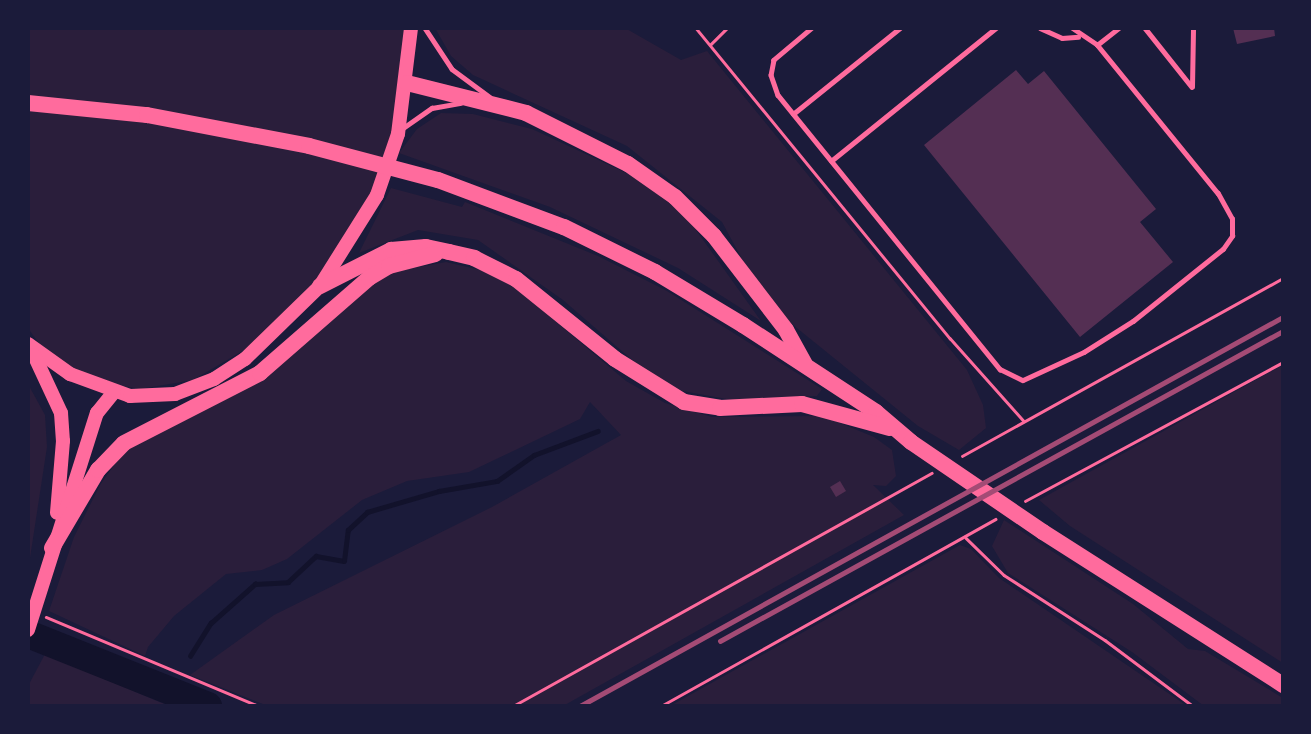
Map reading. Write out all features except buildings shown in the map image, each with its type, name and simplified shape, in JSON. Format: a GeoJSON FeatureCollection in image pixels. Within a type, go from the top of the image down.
{"type":"FeatureCollection","features":[{"type":"Feature","properties":{"kind":"highway"},"geometry":{"type":"LineString","coordinates":[[407,83],[502,105],[572,132],[675,197],[714,236],[786,330],[806,366]]}},
{"type":"Feature","properties":{"kind":"highway"},"geometry":{"type":"LineString","coordinates":[[28,103],[138,114],[255,134],[464,188],[564,228],[644,266],[806,366],[876,412],[911,443],[1044,532],[1283,685]]}},
{"type":"Feature","properties":{"kind":"highway"},"geometry":{"type":"LineString","coordinates":[[320,286],[391,250],[426,247],[449,251],[474,258],[516,279],[615,359],[684,402],[720,408],[802,404],[892,428]]}},
{"type":"Feature","properties":{"kind":"highway"},"geometry":{"type":"LineString","coordinates":[[52,548],[98,470],[124,443],[260,373],[369,278],[389,266],[449,251]]}},
{"type":"Feature","properties":{"kind":"main road"},"geometry":{"type":"LineString","coordinates":[[29,346],[49,363],[114,392],[158,397],[214,379],[271,337],[320,286],[377,195],[398,134],[407,83],[411,28]]}},
{"type":"Feature","properties":{"kind":"main road"},"geometry":{"type":"LineString","coordinates":[[29,346],[61,413],[61,473],[52,548]]}},
{"type":"Feature","properties":{"kind":"main road"},"geometry":{"type":"LineString","coordinates":[[28,630],[97,413],[114,392]]}},
{"type":"Feature","properties":{"kind":"lane"},"geometry":{"type":"LineString","coordinates":[[425,28],[452,69],[502,105]]}},
{"type":"Feature","properties":{"kind":"lane"},"geometry":{"type":"LineString","coordinates":[[812,28],[774,60],[773,84],[793,114],[1000,369],[1010,377],[1034,378],[1133,321],[1223,249],[1232,236],[1232,219],[1219,194],[1097,45],[1079,37],[1062,37],[1040,28]]}},
{"type":"Feature","properties":{"kind":"lane"},"geometry":{"type":"LineString","coordinates":[[793,114],[900,28]]}},
{"type":"Feature","properties":{"kind":"lane"},"geometry":{"type":"LineString","coordinates":[[831,161],[996,28]]}},
{"type":"Feature","properties":{"kind":"lane"},"geometry":{"type":"LineString","coordinates":[[1072,28],[1079,37]]}},
{"type":"Feature","properties":{"kind":"lane"},"geometry":{"type":"LineString","coordinates":[[1145,28],[1192,88],[1194,28]]}},
{"type":"Feature","properties":{"kind":"lane"},"geometry":{"type":"LineString","coordinates":[[1097,45],[1115,29]]}},
{"type":"Feature","properties":{"kind":"lane"},"geometry":{"type":"LineString","coordinates":[[398,134],[432,108],[459,103],[502,105]]}},
{"type":"Feature","properties":{"kind":"path"},"geometry":{"type":"LineString","coordinates":[[696,28],[950,338],[1024,422]]}},
{"type":"Feature","properties":{"kind":"path"},"geometry":{"type":"LineString","coordinates":[[710,45],[727,28]]}},
{"type":"Feature","properties":{"kind":"path"},"geometry":{"type":"LineString","coordinates":[[953,461],[1283,278]]}},
{"type":"Feature","properties":{"kind":"path"},"geometry":{"type":"LineString","coordinates":[[1033,496],[1283,362]]}},
{"type":"Feature","properties":{"kind":"path"},"geometry":{"type":"LineString","coordinates":[[513,706],[942,468]]}},
{"type":"Feature","properties":{"kind":"path"},"geometry":{"type":"LineString","coordinates":[[661,706],[991,522]]}},
{"type":"Feature","properties":{"kind":"path"},"geometry":{"type":"LineString","coordinates":[[964,537],[1004,575],[1105,640],[1193,706]]}},
{"type":"Feature","properties":{"kind":"path"},"geometry":{"type":"LineString","coordinates":[[39,614],[259,706]]}},
{"type":"Feature","properties":{"kind":"shaded area"},"geometry":{"type":"Polygon","coordinates":[[[28,28],[404,28],[392,131],[371,193],[319,279],[246,349],[193,380],[140,389],[94,381],[45,352],[28,328],[28,28]]]}},
{"type":"Feature","properties":{"kind":"shaded area"},"geometry":{"type":"Polygon","coordinates":[[[435,28],[625,28],[681,60],[707,51],[967,370],[983,405],[986,428],[959,450],[918,426],[782,316],[749,272],[722,222],[627,146],[473,75],[451,56],[435,28]]]}},
{"type":"Feature","properties":{"kind":"shaded area"},"geometry":{"type":"Polygon","coordinates":[[[441,113],[473,114],[532,129],[635,177],[686,216],[761,321],[678,268],[550,207],[399,153],[417,129],[441,113]]]}},
{"type":"Feature","properties":{"kind":"shaded area"},"geometry":{"type":"Polygon","coordinates":[[[391,188],[462,207],[465,202],[598,256],[667,291],[822,389],[817,396],[732,400],[677,390],[653,378],[563,300],[478,240],[418,230],[359,253],[391,188]]]}},
{"type":"Feature","properties":{"kind":"shaded area"},"geometry":{"type":"Polygon","coordinates":[[[446,262],[489,272],[510,283],[626,381],[665,403],[712,417],[823,416],[874,437],[892,450],[896,476],[886,486],[873,485],[904,515],[563,706],[268,706],[190,675],[274,615],[492,507],[621,435],[590,402],[580,419],[469,472],[407,481],[362,500],[287,559],[262,570],[226,574],[174,616],[148,647],[145,656],[49,611],[74,537],[100,485],[122,454],[163,426],[258,381],[369,286],[392,272],[446,262]]]}},
{"type":"Feature","properties":{"kind":"shaded area"},"geometry":{"type":"Polygon","coordinates":[[[1283,365],[1283,663],[1070,526],[1039,500],[1283,365]]]}},
{"type":"Feature","properties":{"kind":"shaded area"},"geometry":{"type":"Polygon","coordinates":[[[28,384],[45,415],[47,447],[28,571],[28,384]]]}},
{"type":"Feature","properties":{"kind":"shaded area"},"geometry":{"type":"Polygon","coordinates":[[[1004,520],[1133,604],[1188,649],[1205,651],[1283,698],[1283,706],[1204,706],[1132,652],[1008,573],[992,546],[1004,520]]]}},
{"type":"Feature","properties":{"kind":"shaded area"},"geometry":{"type":"Polygon","coordinates":[[[960,545],[971,549],[999,578],[1187,706],[670,706],[960,545]]]}},
{"type":"Feature","properties":{"kind":"shaded area"},"geometry":{"type":"Polygon","coordinates":[[[45,654],[169,706],[28,706],[28,686],[45,654]]]}},
{"type":"Feature","properties":{"kind":"waterway"},"geometry":{"type":"LineString","coordinates":[[190,656],[211,623],[255,584],[288,582],[316,556],[344,561],[348,530],[367,512],[439,491],[497,481],[534,455],[598,431]]}},
{"type":"Feature","properties":{"kind":"waterway"},"geometry":{"type":"LineString","coordinates":[[28,634],[208,706]]}},
{"type":"Feature","properties":{"kind":"railway"},"geometry":{"type":"LineString","coordinates":[[580,706],[1283,317]]}},
{"type":"Feature","properties":{"kind":"railway"},"geometry":{"type":"LineString","coordinates":[[720,641],[1283,331]]}}]}
